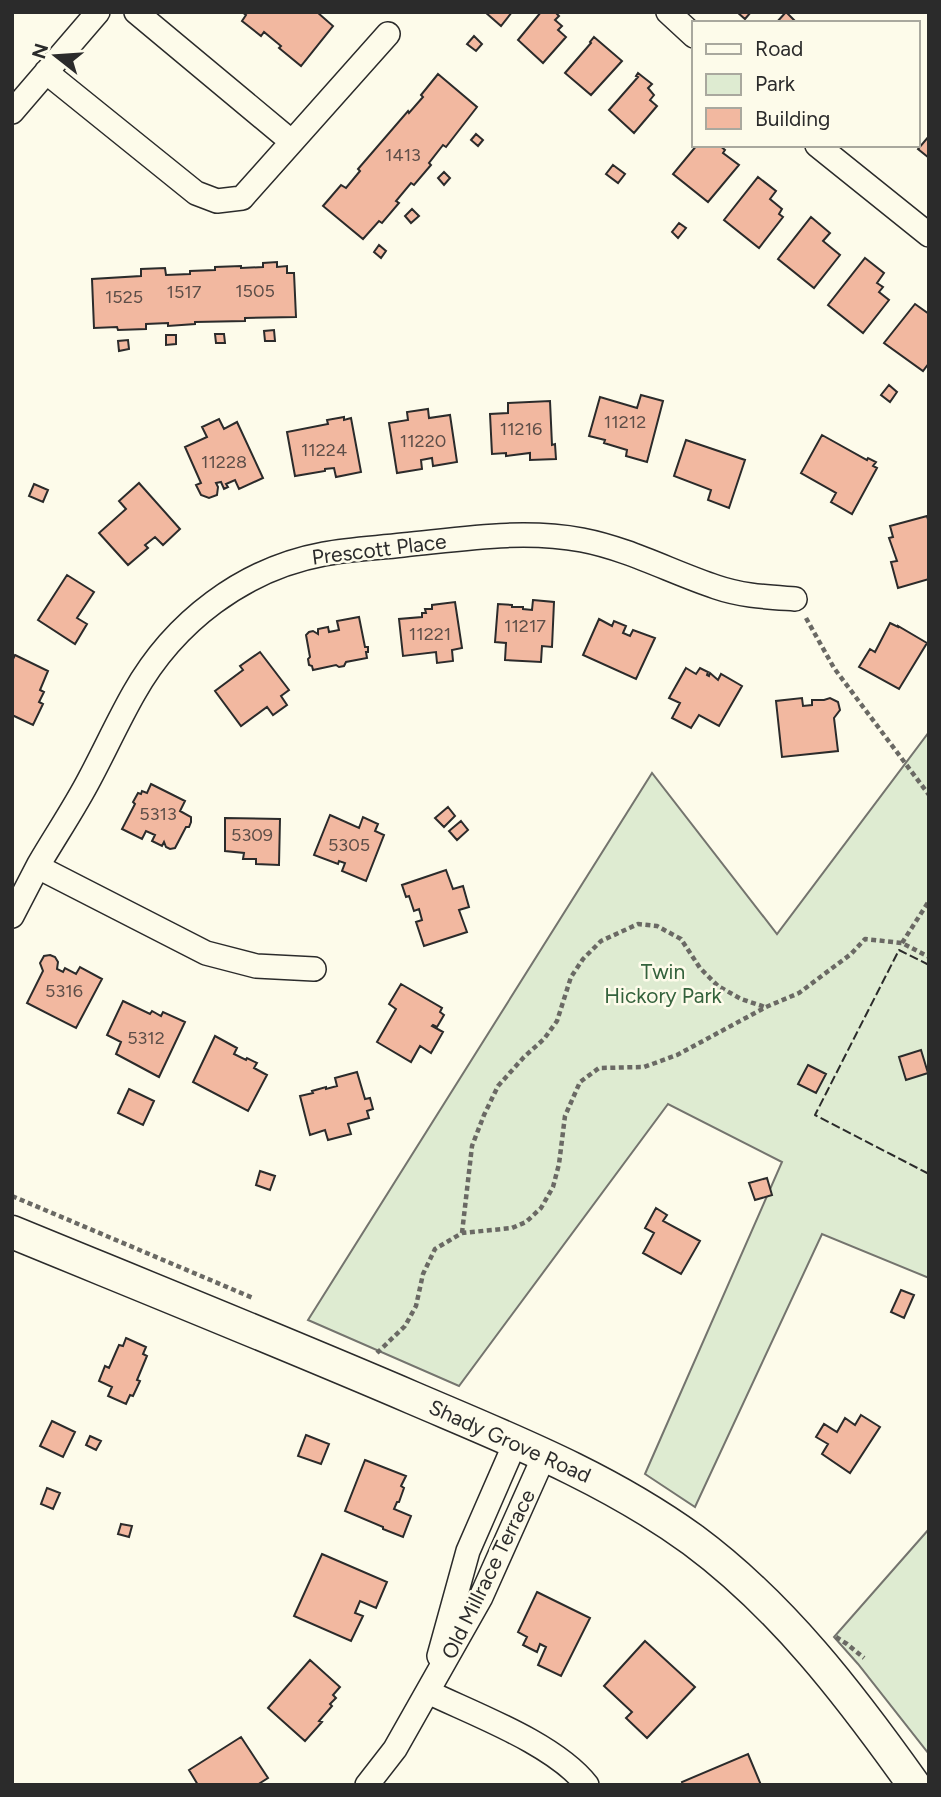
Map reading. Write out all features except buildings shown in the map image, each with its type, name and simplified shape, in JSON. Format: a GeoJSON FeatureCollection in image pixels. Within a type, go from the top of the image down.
{"type":"FeatureCollection","features":[{"type":"Feature","properties":{"kind":"main road","name":"Shady Grove Road"},"geometry":{"type":"LineString","coordinates":[[12,1232],[516,1441],[636,1502],[694,1541],[780,1618],[835,1679],[914,1785]]}},
{"type":"Feature","properties":{"kind":"street"},"geometry":{"type":"LineString","coordinates":[[12,112],[98,12]]}},
{"type":"Feature","properties":{"kind":"street"},"geometry":{"type":"LineString","coordinates":[[136,12],[292,142]]}},
{"type":"Feature","properties":{"kind":"street"},"geometry":{"type":"LineString","coordinates":[[668,12],[692,34]]}},
{"type":"Feature","properties":{"kind":"street"},"geometry":{"type":"LineString","coordinates":[[46,72],[196,193],[217,201],[242,198],[388,34]]}},
{"type":"Feature","properties":{"kind":"street"},"geometry":{"type":"LineString","coordinates":[[819,147],[929,235]]}},
{"type":"Feature","properties":{"kind":"street","name":"Prescott Place"},"geometry":{"type":"LineString","coordinates":[[12,916],[89,780],[135,691],[159,655],[187,623],[216,599],[287,563],[338,552],[500,535],[536,535],[582,540],[622,551],[717,588],[744,594],[795,599]]}},
{"type":"Feature","properties":{"kind":"street"},"geometry":{"type":"LineString","coordinates":[[38,867],[206,953],[256,965],[314,969]]}},
{"type":"Feature","properties":{"kind":"street","name":"Old Millrace Terrace"},"geometry":{"type":"LineString","coordinates":[[428,1692],[468,1551],[516,1441]]}},
{"type":"Feature","properties":{"kind":"street","name":"Old Millrace Terrace"},"geometry":{"type":"LineString","coordinates":[[367,1785],[395,1749],[481,1597],[545,1454]]}},
{"type":"Feature","properties":{"kind":"street"},"geometry":{"type":"LineString","coordinates":[[428,1692],[519,1735],[552,1754],[587,1785]]}},
{"type":"Feature","properties":{"kind":"path"},"geometry":{"type":"LineString","coordinates":[[814,631],[834,668],[929,795]]}},
{"type":"Feature","properties":{"kind":"path"},"geometry":{"type":"LineString","coordinates":[[902,943],[929,901]]}},
{"type":"Feature","properties":{"kind":"path"},"geometry":{"type":"LineString","coordinates":[[462,1233],[472,1146],[484,1115],[498,1086],[544,1039],[557,1021],[571,977],[583,959],[601,942],[638,924],[657,926],[681,939],[700,968],[719,986],[741,999],[766,1007]]}},
{"type":"Feature","properties":{"kind":"path"},"geometry":{"type":"LineString","coordinates":[[377,1353],[405,1326],[416,1306],[423,1274],[435,1249],[462,1233],[512,1228],[526,1222],[541,1208],[553,1187],[559,1164],[565,1116],[580,1082],[599,1068],[644,1067],[677,1055],[766,1007],[799,993],[851,954],[865,940],[902,943],[929,957]]}},
{"type":"Feature","properties":{"kind":"path"},"geometry":{"type":"LineString","coordinates":[[12,1196],[254,1298]]}},
{"type":"Feature","properties":{"kind":"green space","name":"Twin Hickory Park"},"geometry":{"type":"Polygon","coordinates":[[[929,732],[929,1278],[822,1234],[695,1507],[645,1474],[782,1162],[668,1104],[459,1386],[308,1320],[652,773],[777,934],[929,732]]]}},
{"type":"Feature","properties":{"kind":"green space"},"geometry":{"type":"Polygon","coordinates":[[[929,1529],[929,1754],[834,1637],[929,1529]]]}},
{"type":"Feature","properties":{"kind":"fence"},"geometry":{"type":"LineString","coordinates":[[929,965],[899,950],[815,1115],[929,1174]]}}]}
